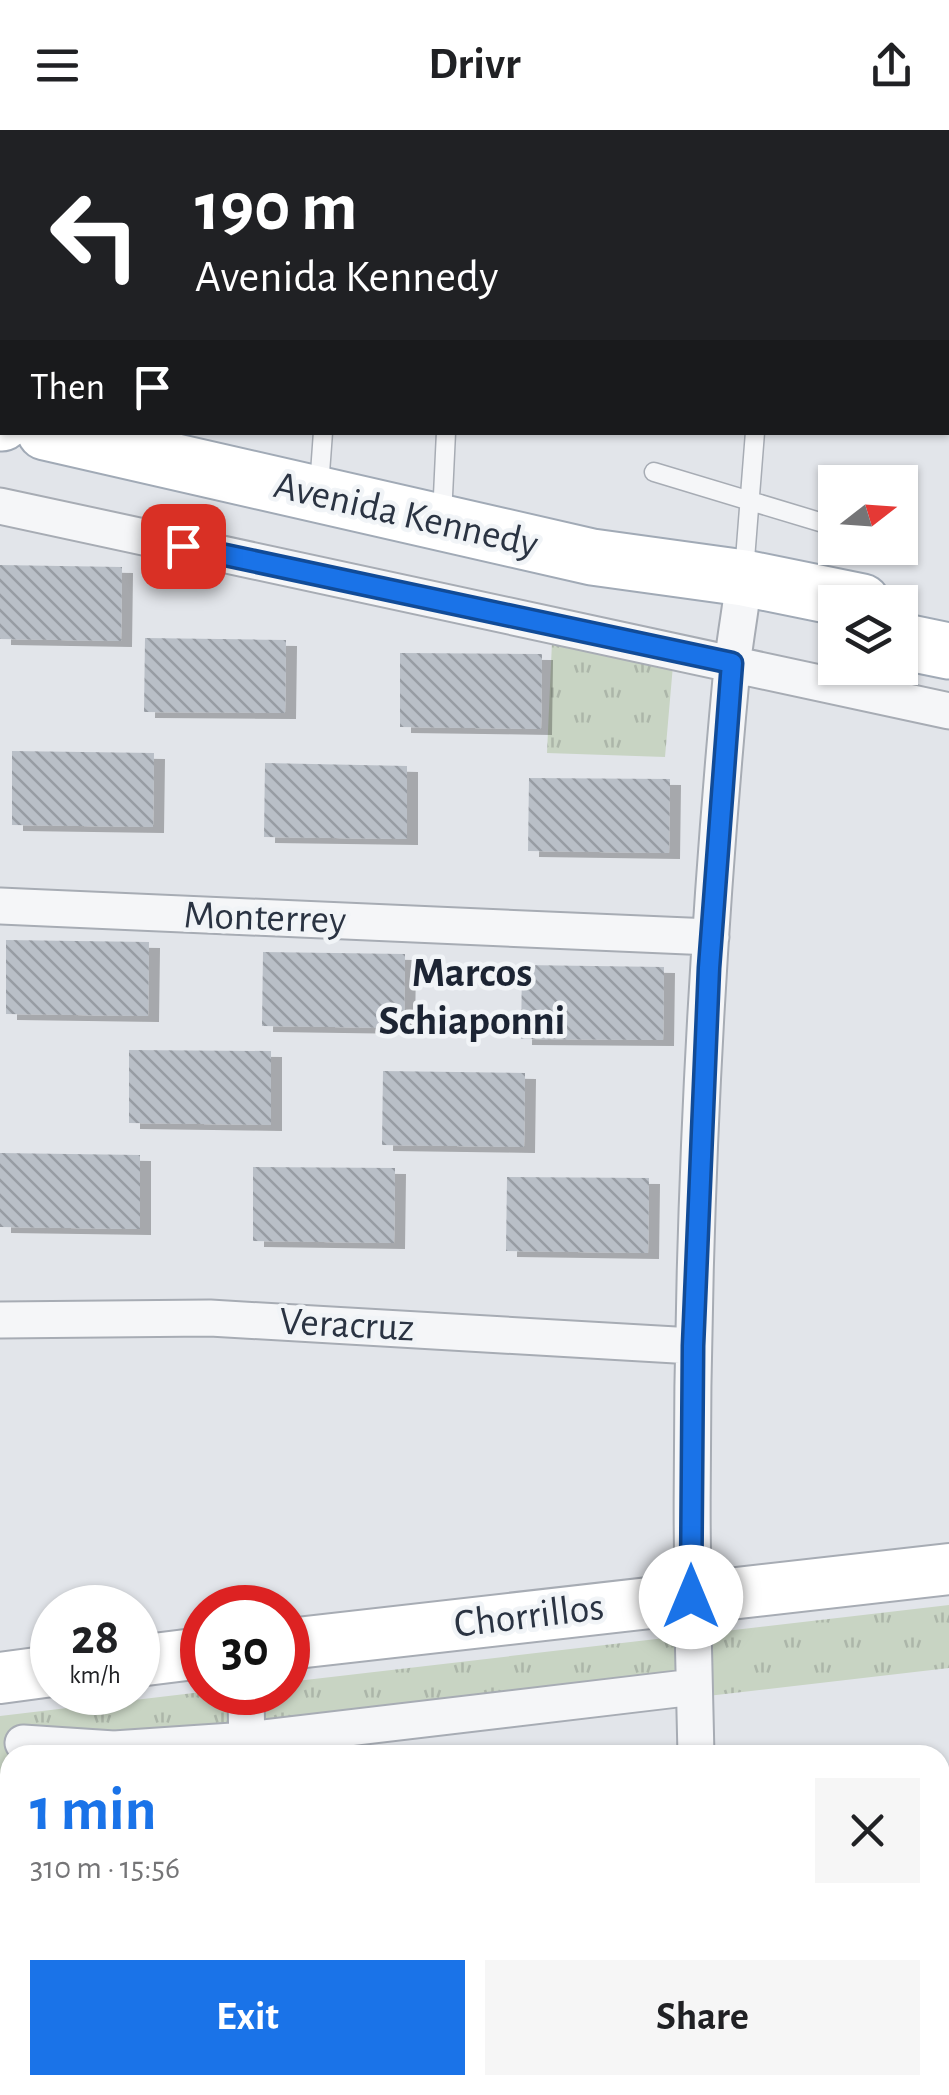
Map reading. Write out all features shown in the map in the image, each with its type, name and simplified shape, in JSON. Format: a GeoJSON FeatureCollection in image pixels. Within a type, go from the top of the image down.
{"type":"FeatureCollection","features":[{"type":"Feature","properties":{"kind":"main road","name":"Avenida Kennedy"},"geometry":{"type":"LineString","coordinates":[[58,435],[742,592],[818,620]]}},
{"type":"Feature","properties":{"kind":"main road","name":"Avenida Kennedy"},"geometry":{"type":"LineString","coordinates":[[742,592],[818,598]]}},
{"type":"Feature","properties":{"kind":"main road"},"geometry":{"type":"LineString","coordinates":[[918,614],[949,620]]}},
{"type":"Feature","properties":{"kind":"main road"},"geometry":{"type":"LineString","coordinates":[[918,644],[949,651]]}},
{"type":"Feature","properties":{"kind":"street","name":"Avenida Kennedy"},"geometry":{"type":"LineString","coordinates":[[0,506],[949,711]]}},
{"type":"Feature","properties":{"kind":"street"},"geometry":{"type":"LineString","coordinates":[[696,1745],[691,1597],[693,1346],[711,937],[732,663],[742,592]]}},
{"type":"Feature","properties":{"kind":"street","name":"Monterrey"},"geometry":{"type":"LineString","coordinates":[[0,906],[711,937]]}},
{"type":"Feature","properties":{"kind":"street","name":"Veracruz"},"geometry":{"type":"LineString","coordinates":[[0,1320],[210,1318],[693,1346]]}},
{"type":"Feature","properties":{"kind":"street","name":"Chorrillos"},"geometry":{"type":"LineString","coordinates":[[310,1641],[949,1569]]}},
{"type":"Feature","properties":{"kind":"street"},"geometry":{"type":"LineString","coordinates":[[0,1678],[30,1674]]}},
{"type":"Feature","properties":{"kind":"street"},"geometry":{"type":"LineString","coordinates":[[269,1745],[694,1687]]}},
{"type":"Feature","properties":{"kind":"street"},"geometry":{"type":"LineString","coordinates":[[246,1715],[247,1745]]}},
{"type":"Feature","properties":{"kind":"street"},"geometry":{"type":"LineString","coordinates":[[24,1743],[54,1745]]}},
{"type":"Feature","properties":{"kind":"lane"},"geometry":{"type":"LineString","coordinates":[[318,496],[322,435]]}},
{"type":"Feature","properties":{"kind":"lane"},"geometry":{"type":"LineString","coordinates":[[441,524],[446,435]]}},
{"type":"Feature","properties":{"kind":"lane"},"geometry":{"type":"LineString","coordinates":[[742,592],[754,435]]}},
{"type":"Feature","properties":{"kind":"lane"},"geometry":{"type":"LineString","coordinates":[[654,472],[818,522]]}},
{"type":"Feature","properties":{"kind":"green space"},"geometry":{"type":"Polygon","coordinates":[[[552,642],[673,665],[665,757],[547,753],[552,642]]]}},
{"type":"Feature","properties":{"kind":"green space"},"geometry":{"type":"Polygon","coordinates":[[[949,1605],[949,1668],[284,1745],[0,1745],[0,1716],[30,1712],[160,1715],[160,1697],[180,1695],[180,1715],[310,1715],[310,1679],[949,1605]]]}},
{"type":"Feature","properties":{"kind":"building"},"geometry":{"type":"Polygon","coordinates":[[[0,565],[122,567],[121,641],[0,639],[0,565]]]}},
{"type":"Feature","properties":{"kind":"building"},"geometry":{"type":"Polygon","coordinates":[[[145,638],[286,640],[285,713],[144,712],[145,638]]]}},
{"type":"Feature","properties":{"kind":"building"},"geometry":{"type":"Polygon","coordinates":[[[400,653],[542,654],[541,729],[400,727],[400,653]]]}},
{"type":"Feature","properties":{"kind":"building"},"geometry":{"type":"Polygon","coordinates":[[[12,751],[154,753],[153,827],[12,825],[12,751]]]}},
{"type":"Feature","properties":{"kind":"building"},"geometry":{"type":"Polygon","coordinates":[[[265,763],[407,766],[407,839],[264,837],[265,763]]]}},
{"type":"Feature","properties":{"kind":"building"},"geometry":{"type":"Polygon","coordinates":[[[529,778],[670,779],[669,853],[528,851],[529,778]]]}},
{"type":"Feature","properties":{"kind":"building"},"geometry":{"type":"Polygon","coordinates":[[[6,940],[149,942],[148,1016],[6,1014],[6,940]]]}},
{"type":"Feature","properties":{"kind":"building"},"geometry":{"type":"Polygon","coordinates":[[[263,952],[405,954],[404,1028],[262,1026],[263,952]]]}},
{"type":"Feature","properties":{"kind":"building"},"geometry":{"type":"Polygon","coordinates":[[[522,965],[664,967],[663,1040],[521,1039],[522,965]]]}},
{"type":"Feature","properties":{"kind":"building"},"geometry":{"type":"Polygon","coordinates":[[[129,1050],[271,1051],[271,1125],[129,1123],[129,1050]]]}},
{"type":"Feature","properties":{"kind":"building"},"geometry":{"type":"Polygon","coordinates":[[[383,1071],[525,1073],[524,1147],[382,1145],[383,1071]]]}},
{"type":"Feature","properties":{"kind":"building"},"geometry":{"type":"Polygon","coordinates":[[[0,1153],[140,1155],[140,1229],[0,1227],[0,1153]]]}},
{"type":"Feature","properties":{"kind":"building"},"geometry":{"type":"Polygon","coordinates":[[[253,1167],[395,1168],[394,1243],[253,1241],[253,1167]]]}},
{"type":"Feature","properties":{"kind":"building"},"geometry":{"type":"Polygon","coordinates":[[[507,1177],[649,1178],[648,1253],[506,1251],[507,1177]]]}},
{"type":"Feature","properties":{"kind":"district","name":"Marcos Schiaponni"},"geometry":{"type":"Point","coordinates":[472,997]}},
{"type":"Feature","properties":{"kind":"route"},"geometry":{"type":"LineString","coordinates":[[183,546],[732,663],[709,968],[693,1346],[691,1597]]}}]}
